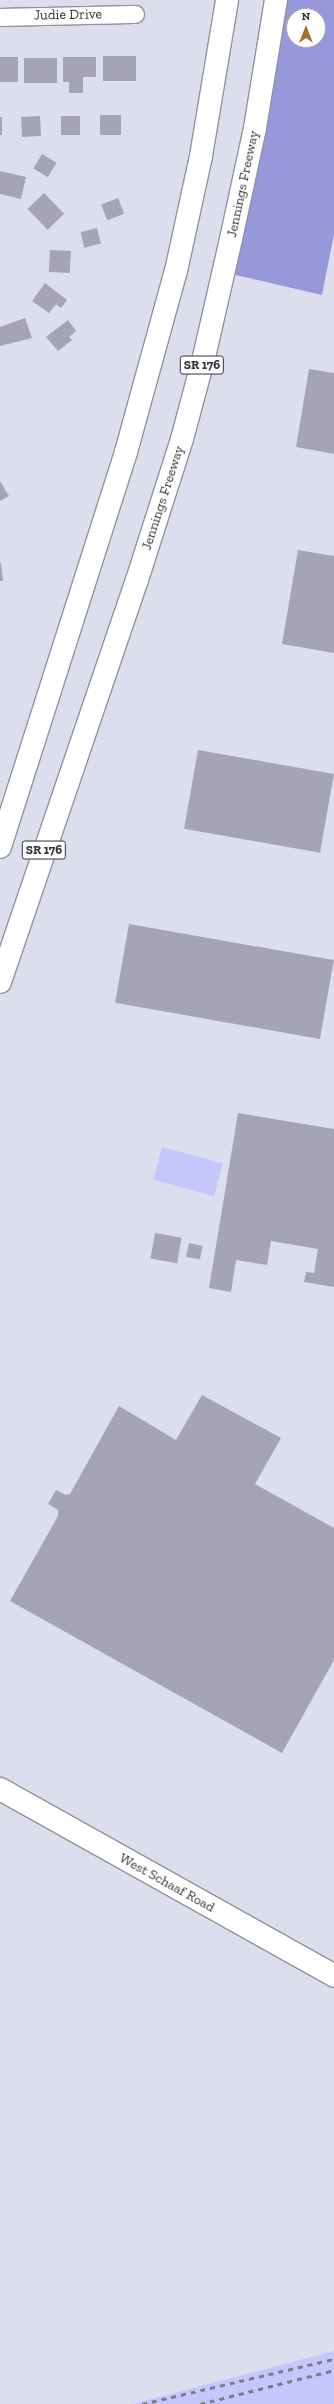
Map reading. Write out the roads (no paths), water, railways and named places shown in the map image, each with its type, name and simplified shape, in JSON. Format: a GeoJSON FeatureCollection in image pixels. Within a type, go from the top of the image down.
{"type":"FeatureCollection","features":[{"type":"Feature","properties":{"kind":"main road","name":"SR 176"},"geometry":{"type":"LineString","coordinates":[[0,847],[126,452],[176,271],[201,156],[227,0]]}},
{"type":"Feature","properties":{"kind":"main road","name":"Jennings Freeway"},"geometry":{"type":"LineString","coordinates":[[0,982],[137,580],[182,439],[204,357],[255,128],[276,0]]}},
{"type":"Feature","properties":{"kind":"main road"},"geometry":{"type":"LineString","coordinates":[[0,826],[25,766]]}},
{"type":"Feature","properties":{"kind":"main road","name":"West Schaaf Road"},"geometry":{"type":"LineString","coordinates":[[0,1789],[334,1976]]}},
{"type":"Feature","properties":{"kind":"street","name":"Judie Drive"},"geometry":{"type":"LineString","coordinates":[[0,17],[136,14]]}},
{"type":"Feature","properties":{"kind":"railway"},"geometry":{"type":"LineString","coordinates":[[142,2404],[334,2359]]}},
{"type":"Feature","properties":{"kind":"railway"},"geometry":{"type":"LineString","coordinates":[[200,2404],[334,2370]]}}]}
